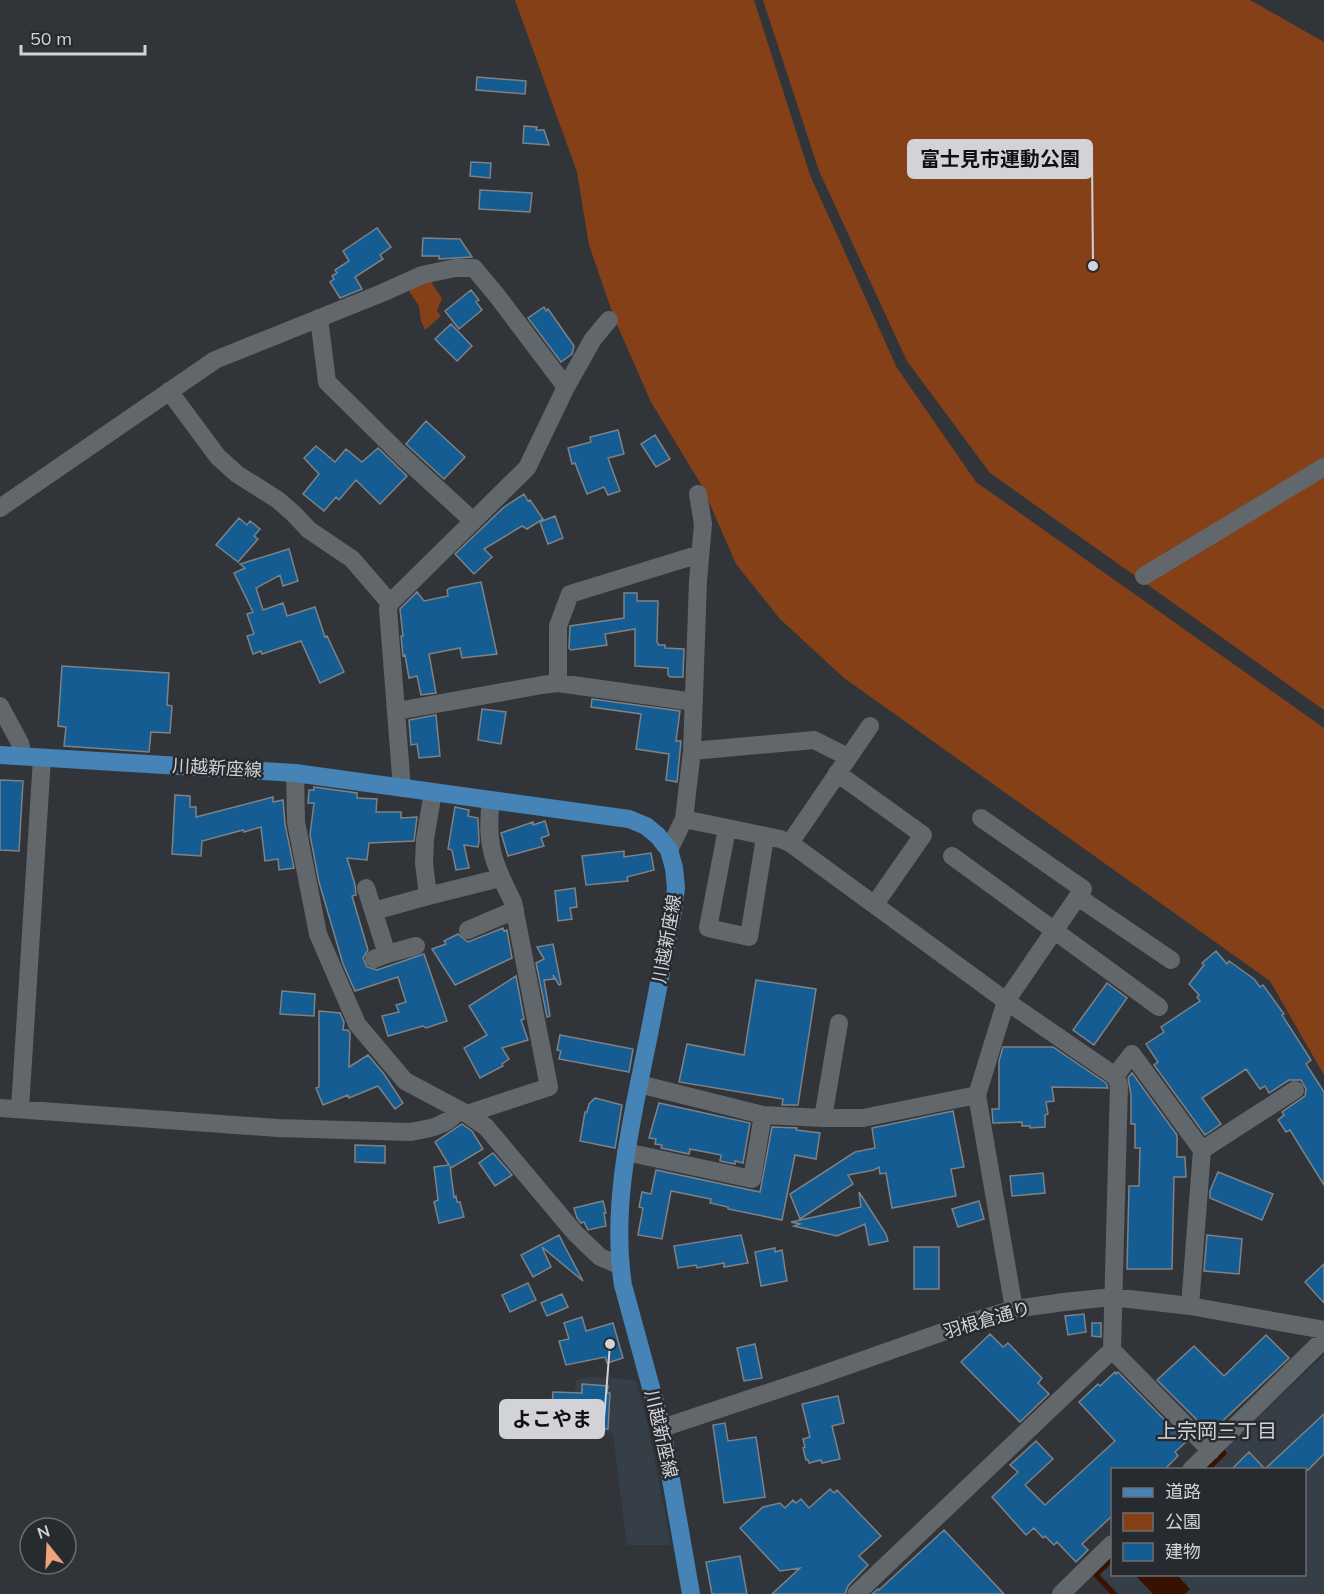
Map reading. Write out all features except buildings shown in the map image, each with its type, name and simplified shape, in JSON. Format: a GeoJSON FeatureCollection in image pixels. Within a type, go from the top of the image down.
{"type":"FeatureCollection","features":[{"type":"Feature","properties":{"kind":"main road","name":"川越新座線"},"geometry":{"type":"LineString","coordinates":[[0,755],[295,773],[629,819],[646,826],[658,836],[669,850],[676,888],[626,1152],[620,1220],[620,1264],[623,1285],[662,1428],[691,1594]]}},
{"type":"Feature","properties":{"kind":"street"},"geometry":{"type":"LineString","coordinates":[[0,508],[215,360],[382,293],[422,274],[454,268],[474,268],[566,387]]}},
{"type":"Feature","properties":{"kind":"street"},"geometry":{"type":"LineString","coordinates":[[319,318],[327,382],[400,454],[473,520]]}},
{"type":"Feature","properties":{"kind":"street"},"geometry":{"type":"LineString","coordinates":[[402,788],[388,609],[390,603],[527,468],[592,339],[609,320]]}},
{"type":"Feature","properties":{"kind":"street"},"geometry":{"type":"LineString","coordinates":[[169,391],[218,457],[237,474],[278,500],[309,530],[352,559],[390,603]]}},
{"type":"Feature","properties":{"kind":"street"},"geometry":{"type":"LineString","coordinates":[[1144,576],[1324,467]]}},
{"type":"Feature","properties":{"kind":"street"},"geometry":{"type":"LineString","coordinates":[[669,850],[684,819],[693,751],[703,524],[698,494]]}},
{"type":"Feature","properties":{"kind":"street"},"geometry":{"type":"LineString","coordinates":[[558,683],[558,626],[570,594],[700,554]]}},
{"type":"Feature","properties":{"kind":"street"},"geometry":{"type":"LineString","coordinates":[[397,711],[558,683],[694,702]]}},
{"type":"Feature","properties":{"kind":"street"},"geometry":{"type":"LineString","coordinates":[[0,706],[20,743],[23,756]]}},
{"type":"Feature","properties":{"kind":"street"},"geometry":{"type":"LineString","coordinates":[[790,843],[870,726]]}},
{"type":"Feature","properties":{"kind":"street"},"geometry":{"type":"LineString","coordinates":[[693,751],[814,740],[848,757]]}},
{"type":"Feature","properties":{"kind":"street"},"geometry":{"type":"LineString","coordinates":[[20,1109],[42,758]]}},
{"type":"Feature","properties":{"kind":"street"},"geometry":{"type":"LineString","coordinates":[[295,773],[296,822],[318,934],[357,1024],[405,1081],[486,1127],[575,1233],[600,1257],[620,1264]]}},
{"type":"Feature","properties":{"kind":"street"},"geometry":{"type":"LineString","coordinates":[[837,773],[923,835],[875,904]]}},
{"type":"Feature","properties":{"kind":"street"},"geometry":{"type":"LineString","coordinates":[[428,896],[424,863],[433,792]]}},
{"type":"Feature","properties":{"kind":"street"},"geometry":{"type":"LineString","coordinates":[[0,1108],[278,1128],[410,1132],[427,1130],[445,1124],[463,1112],[549,1087],[515,910],[500,878],[488,836],[491,801]]}},
{"type":"Feature","properties":{"kind":"street"},"geometry":{"type":"LineString","coordinates":[[981,818],[1083,889],[1006,1001],[977,1095],[1014,1310]]}},
{"type":"Feature","properties":{"kind":"street"},"geometry":{"type":"LineString","coordinates":[[684,819],[765,837],[780,838],[790,843],[1006,1001],[1115,1076],[1119,1085],[1112,1350],[856,1594]]}},
{"type":"Feature","properties":{"kind":"street"},"geometry":{"type":"LineString","coordinates":[[727,829],[708,928],[749,938],[765,837]]}},
{"type":"Feature","properties":{"kind":"street"},"geometry":{"type":"LineString","coordinates":[[952,856],[1159,1007]]}},
{"type":"Feature","properties":{"kind":"street"},"geometry":{"type":"LineString","coordinates":[[374,911],[500,878]]}},
{"type":"Feature","properties":{"kind":"street"},"geometry":{"type":"LineString","coordinates":[[366,888],[374,911],[381,956],[416,946]]}},
{"type":"Feature","properties":{"kind":"street"},"geometry":{"type":"LineString","coordinates":[[1078,897],[1171,960]]}},
{"type":"Feature","properties":{"kind":"street"},"geometry":{"type":"LineString","coordinates":[[468,930],[515,910]]}},
{"type":"Feature","properties":{"kind":"street"},"geometry":{"type":"LineString","coordinates":[[823,1118],[839,1023]]}},
{"type":"Feature","properties":{"kind":"street"},"geometry":{"type":"LineString","coordinates":[[1115,1076],[1132,1054],[1202,1150],[1190,1306]]}},
{"type":"Feature","properties":{"kind":"street"},"geometry":{"type":"LineString","coordinates":[[639,1084],[764,1115],[823,1118],[863,1118],[977,1095]]}},
{"type":"Feature","properties":{"kind":"street"},"geometry":{"type":"LineString","coordinates":[[1202,1150],[1295,1090]]}},
{"type":"Feature","properties":{"kind":"street"},"geometry":{"type":"LineString","coordinates":[[626,1152],[752,1179],[764,1115]]}},
{"type":"Feature","properties":{"kind":"street","name":"羽根倉通り"},"geometry":{"type":"LineString","coordinates":[[662,1428],[818,1377],[974,1321],[1014,1310],[1064,1302],[1113,1297],[1190,1306],[1324,1330]]}},
{"type":"Feature","properties":{"kind":"street"},"geometry":{"type":"LineString","coordinates":[[1193,1468],[1324,1339]]}},
{"type":"Feature","properties":{"kind":"street"},"geometry":{"type":"LineString","coordinates":[[1112,1350],[1211,1451]]}},
{"type":"Feature","properties":{"kind":"street"},"geometry":{"type":"LineString","coordinates":[[1061,1594],[1111,1546]]}},
{"type":"Feature","properties":{"kind":"shaded area"},"geometry":{"type":"Polygon","coordinates":[[[1324,1355],[1324,1594],[1119,1594],[1097,1571],[1111,1557],[1111,1576],[1306,1576],[1306,1468],[1205,1468],[1324,1355]]]}},
{"type":"Feature","properties":{"kind":"shaded area"},"geometry":{"type":"Polygon","coordinates":[[[589,1377],[636,1380],[648,1426],[671,1545],[627,1545],[613,1433],[573,1429],[576,1380],[589,1377]]]}},
{"type":"Feature","properties":{"kind":"shaded area"},"geometry":{"type":"Polygon","coordinates":[[[1136,1576],[1178,1576],[1190,1589],[1185,1594],[1153,1594],[1136,1576]]]}},
{"type":"Feature","properties":{"kind":"green space"},"geometry":{"type":"Polygon","coordinates":[[[515,0],[754,0],[810,175],[897,368],[976,482],[1324,728],[1324,1075],[1270,981],[844,678],[780,619],[736,564],[702,486],[651,402],[615,320],[589,245],[577,172],[515,0]]]}},
{"type":"Feature","properties":{"kind":"green space"},"geometry":{"type":"Polygon","coordinates":[[[763,0],[1250,0],[1324,42],[1324,710],[990,473],[907,361],[819,171],[763,0]]]}},
{"type":"Feature","properties":{"kind":"green space"},"geometry":{"type":"Polygon","coordinates":[[[428,278],[442,298],[437,311],[441,316],[425,330],[419,306],[405,285],[428,278]]]}},
{"type":"Feature","properties":{"kind":"waterway"},"geometry":{"type":"LineString","coordinates":[[1209,1468],[1224,1453],[1219,1448]]}},
{"type":"Feature","properties":{"kind":"waterway"},"geometry":{"type":"LineString","coordinates":[[1111,1560],[1096,1575],[1114,1594]]}},
{"type":"Feature","properties":{"kind":"place","name":"富士見市運動公園"},"geometry":{"type":"Point","coordinates":[1093,266]}},
{"type":"Feature","properties":{"kind":"place","name":"よこやま"},"geometry":{"type":"Point","coordinates":[610,1344]}},
{"type":"Feature","properties":{"kind":"district","name":"上宗岡三丁目"},"geometry":{"type":"Point","coordinates":[1217,1431]}}]}
